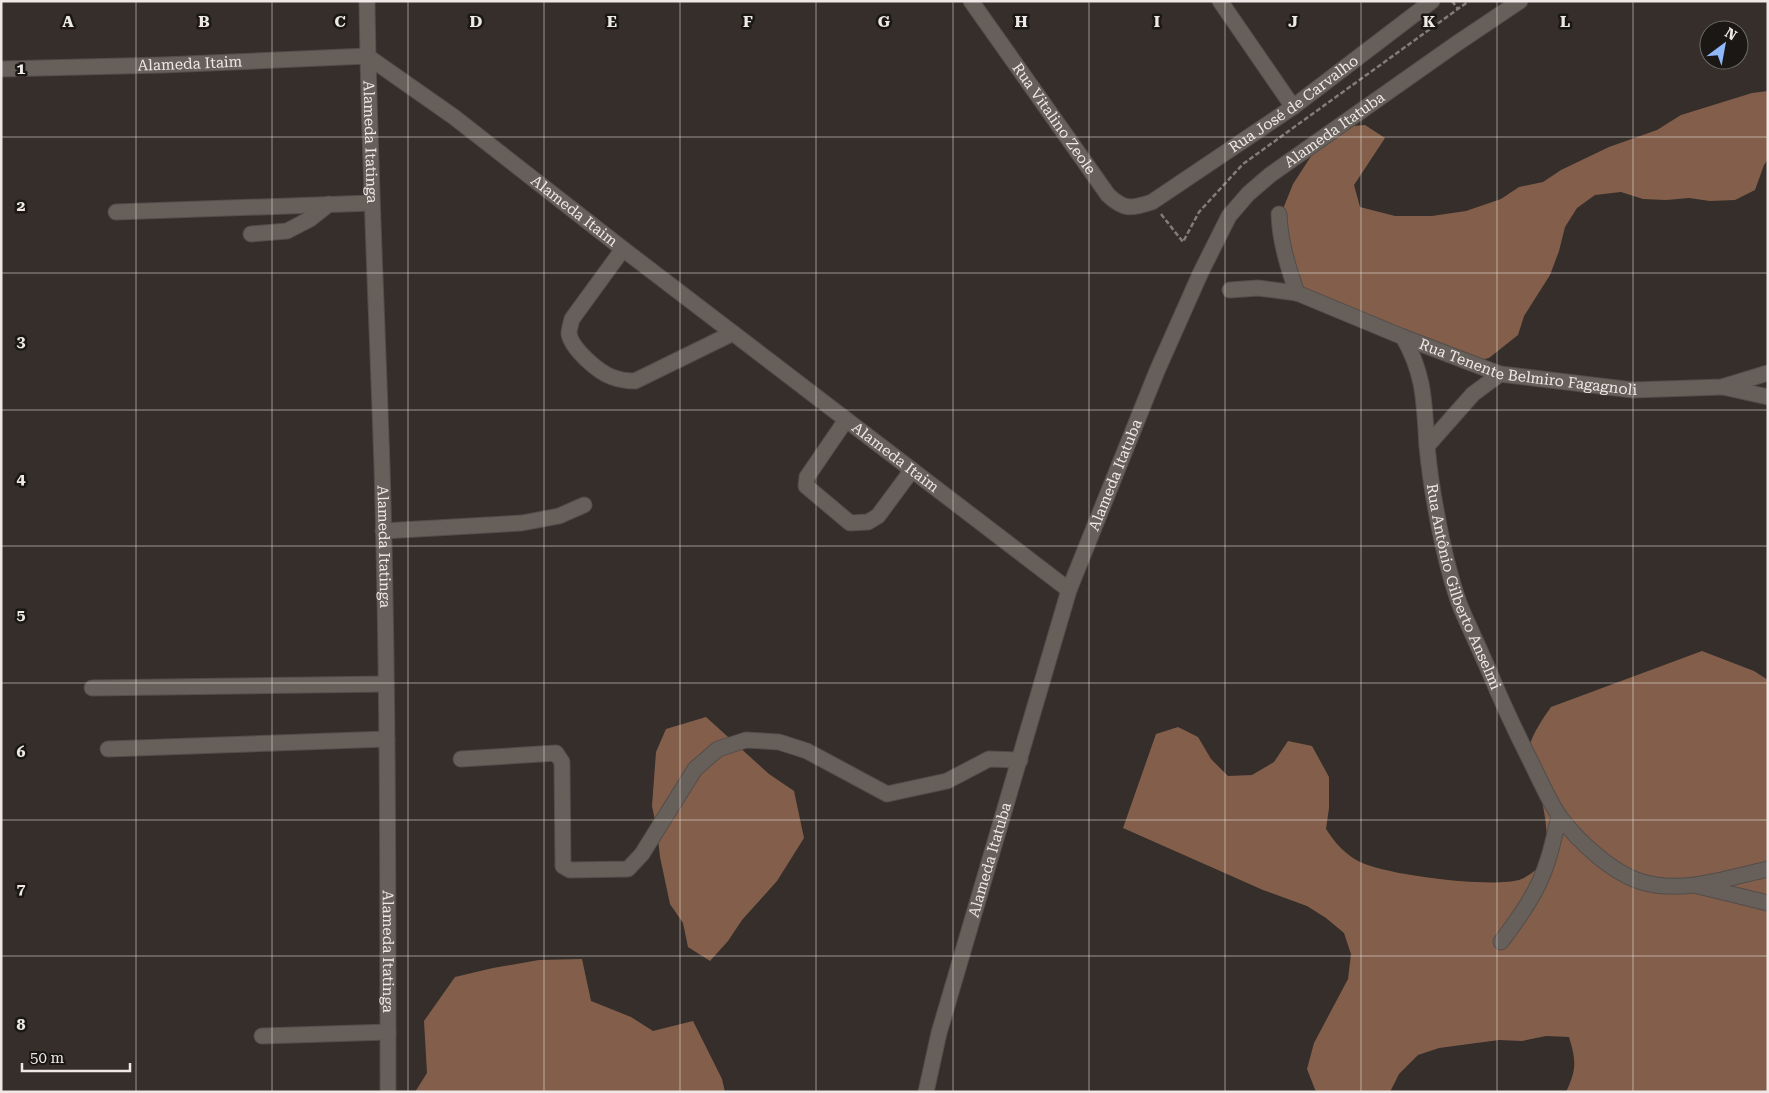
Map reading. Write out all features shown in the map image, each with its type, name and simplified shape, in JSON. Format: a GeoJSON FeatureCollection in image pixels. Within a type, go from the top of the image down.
{"type":"FeatureCollection","features":[{"type":"Feature","properties":{"kind":"street","name":"Alameda Itatinga"},"geometry":{"type":"LineString","coordinates":[[367,1],[386,684],[388,1092]]}},
{"type":"Feature","properties":{"kind":"street","name":"Rua Vitalino Zeole"},"geometry":{"type":"LineString","coordinates":[[971,1],[1108,195],[1118,205],[1130,207],[1152,202]]}},
{"type":"Feature","properties":{"kind":"street"},"geometry":{"type":"LineString","coordinates":[[1220,1],[1293,107]]}},
{"type":"Feature","properties":{"kind":"street","name":"Rua José de Carvalho"},"geometry":{"type":"LineString","coordinates":[[1152,202],[1293,107],[1432,1]]}},
{"type":"Feature","properties":{"kind":"street","name":"Alameda Itatuba"},"geometry":{"type":"LineString","coordinates":[[926,1092],[940,1033],[1069,590],[1158,370],[1201,272],[1229,216],[1248,194],[1270,175],[1520,1]]}},
{"type":"Feature","properties":{"kind":"street","name":"Alameda Itaim"},"geometry":{"type":"LineString","coordinates":[[1,70],[368,56],[454,117],[623,249],[1069,590]]}},
{"type":"Feature","properties":{"kind":"street"},"geometry":{"type":"LineString","coordinates":[[116,212],[372,202]]}},
{"type":"Feature","properties":{"kind":"street"},"geometry":{"type":"LineString","coordinates":[[250,234],[287,231],[310,219],[328,204]]}},
{"type":"Feature","properties":{"kind":"street"},"geometry":{"type":"LineString","coordinates":[[1279,214],[1280,232],[1286,264],[1297,293]]}},
{"type":"Feature","properties":{"kind":"street"},"geometry":{"type":"LineString","coordinates":[[623,249],[572,319],[569,332],[572,344],[598,368],[611,377],[635,381],[734,334]]}},
{"type":"Feature","properties":{"kind":"street","name":"Rua Tenente Belmiro Fagagnoli"},"geometry":{"type":"LineString","coordinates":[[1230,290],[1258,288],[1297,293],[1403,337],[1500,374],[1633,390],[1722,387],[1768,373]]}},
{"type":"Feature","properties":{"kind":"street","name":"Rua Antônio Gilberto Anselmi"},"geometry":{"type":"LineString","coordinates":[[1403,337],[1414,355],[1420,374],[1427,446],[1436,509],[1445,557],[1461,607],[1515,731],[1559,816],[1580,840],[1621,873],[1640,882],[1664,887],[1694,886]]}},
{"type":"Feature","properties":{"kind":"street"},"geometry":{"type":"LineString","coordinates":[[1427,446],[1473,394],[1500,374]]}},
{"type":"Feature","properties":{"kind":"street"},"geometry":{"type":"LineString","coordinates":[[1722,387],[1768,397]]}},
{"type":"Feature","properties":{"kind":"street"},"geometry":{"type":"LineString","coordinates":[[846,420],[807,477],[806,486],[850,522],[868,522],[878,516],[912,470]]}},
{"type":"Feature","properties":{"kind":"street"},"geometry":{"type":"LineString","coordinates":[[383,532],[522,523],[558,516],[584,505]]}},
{"type":"Feature","properties":{"kind":"street"},"geometry":{"type":"LineString","coordinates":[[92,688],[386,684]]}},
{"type":"Feature","properties":{"kind":"street"},"geometry":{"type":"LineString","coordinates":[[108,749],[387,739]]}},
{"type":"Feature","properties":{"kind":"street"},"geometry":{"type":"LineString","coordinates":[[461,759],[556,753],[562,762],[563,866],[570,870],[628,869],[642,854],[696,769],[718,748],[746,740],[779,742],[807,750],[887,794],[946,781],[989,759],[1020,760]]}},
{"type":"Feature","properties":{"kind":"street"},"geometry":{"type":"LineString","coordinates":[[1501,942],[1519,917],[1539,882],[1553,842],[1559,816]]}},
{"type":"Feature","properties":{"kind":"street"},"geometry":{"type":"LineString","coordinates":[[1694,886],[1768,869]]}},
{"type":"Feature","properties":{"kind":"street"},"geometry":{"type":"LineString","coordinates":[[1694,886],[1768,903]]}},
{"type":"Feature","properties":{"kind":"street"},"geometry":{"type":"LineString","coordinates":[[262,1036],[388,1032]]}},
{"type":"Feature","properties":{"kind":"path"},"geometry":{"type":"LineString","coordinates":[[1452,1],[1458,10]]}},
{"type":"Feature","properties":{"kind":"path"},"geometry":{"type":"LineString","coordinates":[[1152,202],[1183,242],[1199,212],[1243,164],[1469,1]]}},
{"type":"Feature","properties":{"kind":"shaded area"},"geometry":{"type":"Polygon","coordinates":[[[1768,91],[1768,159],[1755,190],[1735,200],[1710,201],[1689,198],[1643,199],[1621,192],[1595,195],[1577,208],[1565,227],[1550,275],[1524,316],[1518,335],[1489,358],[1466,363],[1316,299],[1297,283],[1277,224],[1293,184],[1321,141],[1341,127],[1365,125],[1385,138],[1354,185],[1360,207],[1395,216],[1432,216],[1466,211],[1501,199],[1519,187],[1543,182],[1561,170],[1609,147],[1657,130],[1681,115],[1752,93],[1768,91]]]}},
{"type":"Feature","properties":{"kind":"shaded area"},"geometry":{"type":"Polygon","coordinates":[[[1702,651],[1754,671],[1768,680],[1768,1092],[1566,1092],[1574,1071],[1573,1052],[1569,1037],[1546,1036],[1522,1041],[1499,1040],[1439,1048],[1418,1055],[1399,1074],[1390,1092],[1316,1092],[1307,1069],[1314,1043],[1348,979],[1351,954],[1344,933],[1326,918],[1307,906],[1263,890],[1123,828],[1156,734],[1178,727],[1198,737],[1211,759],[1228,776],[1252,775],[1274,762],[1288,741],[1312,746],[1329,777],[1329,808],[1326,829],[1348,855],[1371,866],[1437,879],[1486,882],[1519,880],[1538,867],[1544,856],[1547,833],[1543,807],[1529,750],[1535,733],[1551,707],[1702,651]]]}},
{"type":"Feature","properties":{"kind":"shaded area"},"geometry":{"type":"Polygon","coordinates":[[[706,717],[769,774],[794,791],[804,838],[777,881],[742,920],[728,941],[710,961],[688,947],[683,923],[670,904],[652,806],[656,752],[666,729],[706,717]]]}},
{"type":"Feature","properties":{"kind":"shaded area"},"geometry":{"type":"Polygon","coordinates":[[[582,959],[591,1001],[631,1017],[653,1031],[693,1021],[722,1079],[725,1092],[415,1092],[427,1073],[424,1021],[455,977],[539,960],[582,959]]]}}]}
